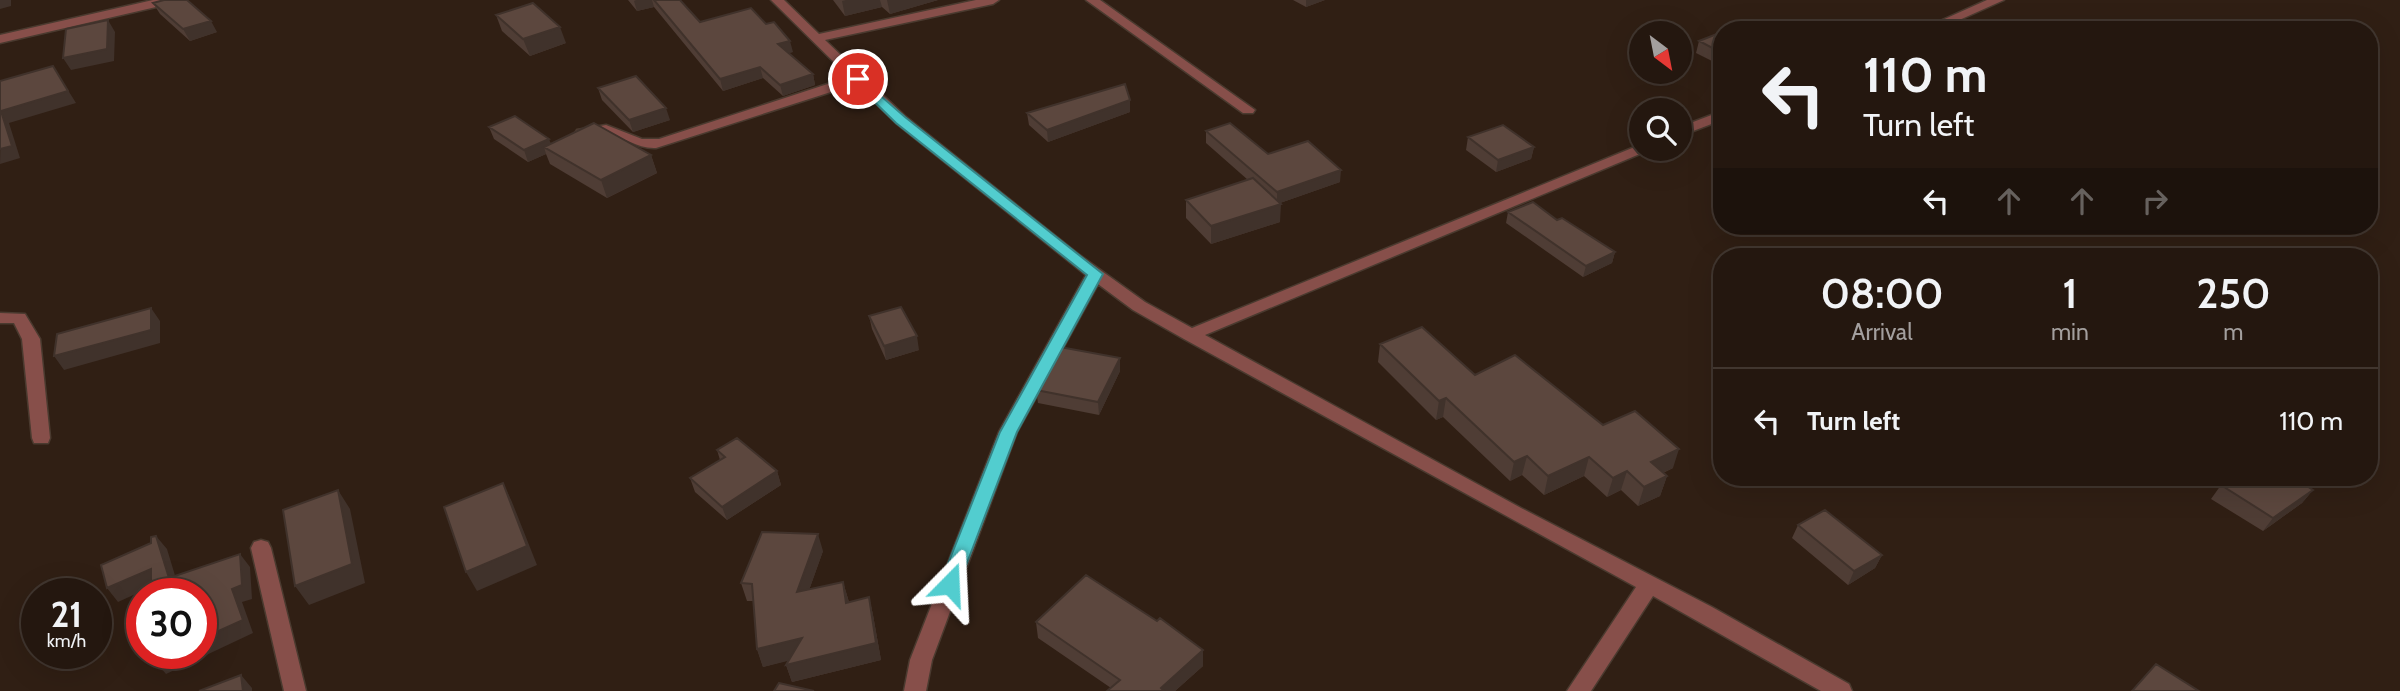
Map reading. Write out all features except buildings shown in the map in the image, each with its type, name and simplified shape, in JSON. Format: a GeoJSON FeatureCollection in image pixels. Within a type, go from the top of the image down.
{"type":"FeatureCollection","features":[{"type":"Feature","properties":{"kind":"street"},"geometry":{"type":"LineString","coordinates":[[0,39],[169,0]]}},
{"type":"Feature","properties":{"kind":"street"},"geometry":{"type":"LineString","coordinates":[[777,0],[911,128],[1139,306],[1841,691]]}},
{"type":"Feature","properties":{"kind":"street"},"geometry":{"type":"LineString","coordinates":[[816,38],[993,0]]}},
{"type":"Feature","properties":{"kind":"street"},"geometry":{"type":"LineString","coordinates":[[1092,0],[1248,110]]}},
{"type":"Feature","properties":{"kind":"street"},"geometry":{"type":"LineString","coordinates":[[1948,21],[1998,0]]}},
{"type":"Feature","properties":{"kind":"street"},"geometry":{"type":"LineString","coordinates":[[562,139],[595,129],[611,128],[632,140],[651,144],[673,140],[858,79]]}},
{"type":"Feature","properties":{"kind":"street"},"geometry":{"type":"LineString","coordinates":[[1692,127],[1713,119]]}},
{"type":"Feature","properties":{"kind":"street"},"geometry":{"type":"LineString","coordinates":[[1190,335],[1629,153]]}},
{"type":"Feature","properties":{"kind":"street"},"geometry":{"type":"LineString","coordinates":[[915,691],[921,660],[1008,432],[1095,274]]}},
{"type":"Feature","properties":{"kind":"street"},"geometry":{"type":"LineString","coordinates":[[0,318],[19,318],[31,339],[41,438]]}},
{"type":"Feature","properties":{"kind":"street"},"geometry":{"type":"LineString","coordinates":[[261,548],[295,691]]}},
{"type":"Feature","properties":{"kind":"street"},"geometry":{"type":"LineString","coordinates":[[1578,691],[1649,584]]}},
{"type":"Feature","properties":{"kind":"route"},"geometry":{"type":"LineString","coordinates":[[858,79],[901,120],[1095,274],[1008,432],[950,584]]}}]}
